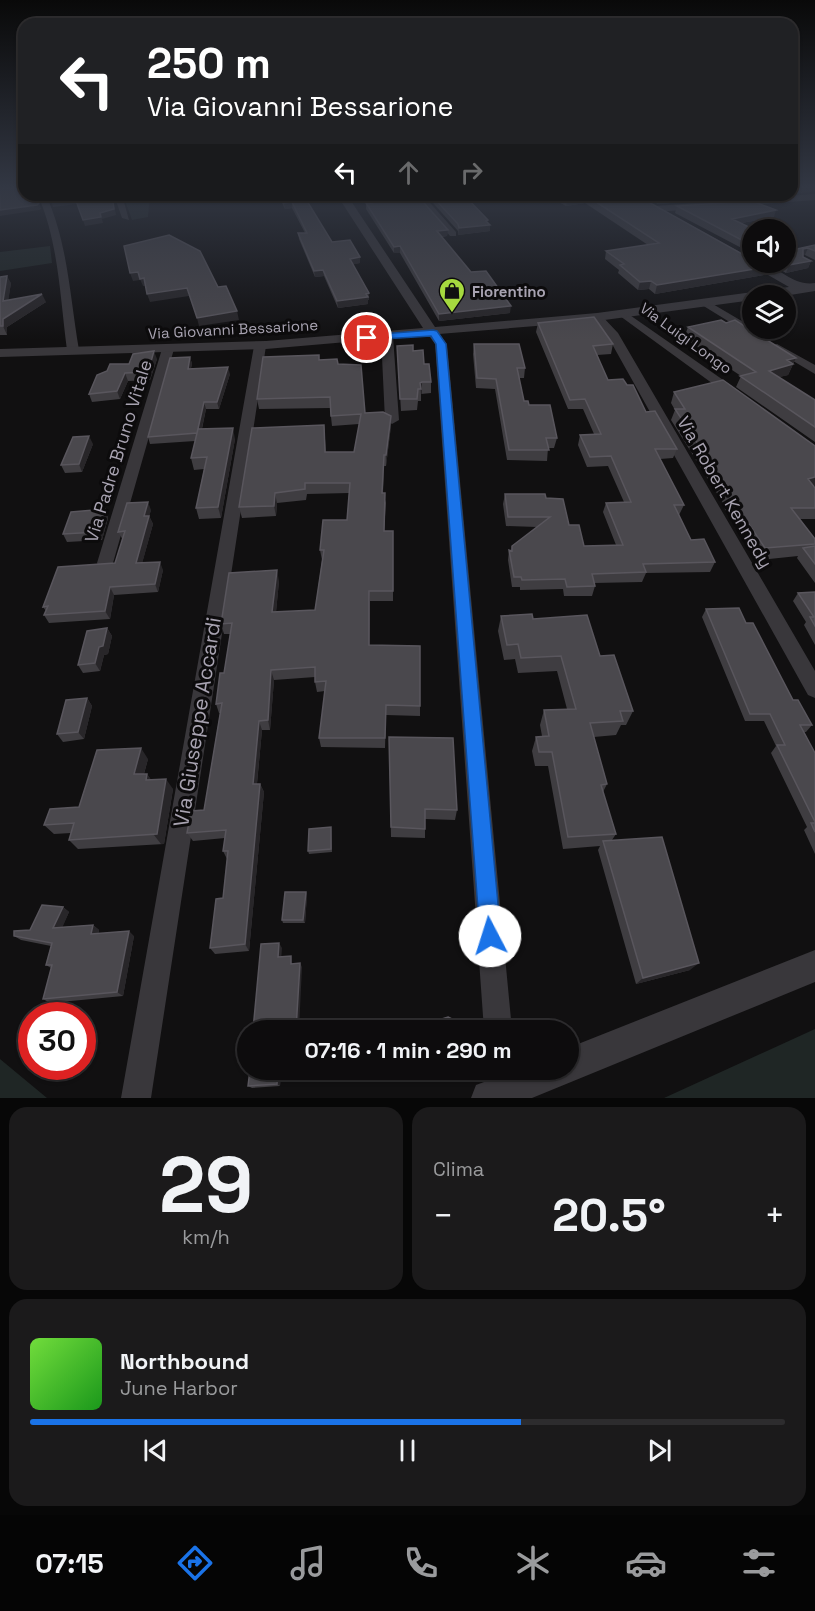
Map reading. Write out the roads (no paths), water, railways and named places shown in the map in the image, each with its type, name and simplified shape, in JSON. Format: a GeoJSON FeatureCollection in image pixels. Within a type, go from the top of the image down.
{"type":"FeatureCollection","features":[{"type":"Feature","properties":{"kind":"street"},"geometry":{"type":"LineString","coordinates":[[55,238],[73,350]]}},
{"type":"Feature","properties":{"kind":"street"},"geometry":{"type":"LineString","coordinates":[[371,238],[441,344],[497,1020]]}},
{"type":"Feature","properties":{"kind":"street"},"geometry":{"type":"LineString","coordinates":[[772,273],[801,289]]}},
{"type":"Feature","properties":{"kind":"street","name":"Via Giovanni Bessarione"},"geometry":{"type":"LineString","coordinates":[[796,290],[815,287]]}},
{"type":"Feature","properties":{"kind":"street","name":"Via Giovanni Bessarione"},"geometry":{"type":"LineString","coordinates":[[0,353],[260,346],[433,333],[597,317],[742,298]]}},
{"type":"Feature","properties":{"kind":"street"},"geometry":{"type":"LineString","coordinates":[[706,303],[815,370]]}},
{"type":"Feature","properties":{"kind":"street","name":"Via Luigi Longo"},"geometry":{"type":"LineString","coordinates":[[624,314],[750,405]]}},
{"type":"Feature","properties":{"kind":"street","name":"Via Robert Kennedy"},"geometry":{"type":"LineString","coordinates":[[597,317],[612,333],[815,689]]}},
{"type":"Feature","properties":{"kind":"street"},"geometry":{"type":"LineString","coordinates":[[387,336],[392,420]]}},
{"type":"Feature","properties":{"kind":"street","name":"Via Giuseppe Accardi"},"geometry":{"type":"LineString","coordinates":[[136,1098],[260,346]]}},
{"type":"Feature","properties":{"kind":"street","name":"Via Padre Bruno Vitale"},"geometry":{"type":"LineString","coordinates":[[105,563],[168,349]]}},
{"type":"Feature","properties":{"kind":"street"},"geometry":{"type":"LineString","coordinates":[[579,1061],[815,966]]}},
{"type":"Feature","properties":{"kind":"street"},"geometry":{"type":"LineString","coordinates":[[498,1086],[520,1080]]}},
{"type":"Feature","properties":{"kind":"place","name":"Fiorentino"},"geometry":{"type":"Point","coordinates":[452,314]}}]}
